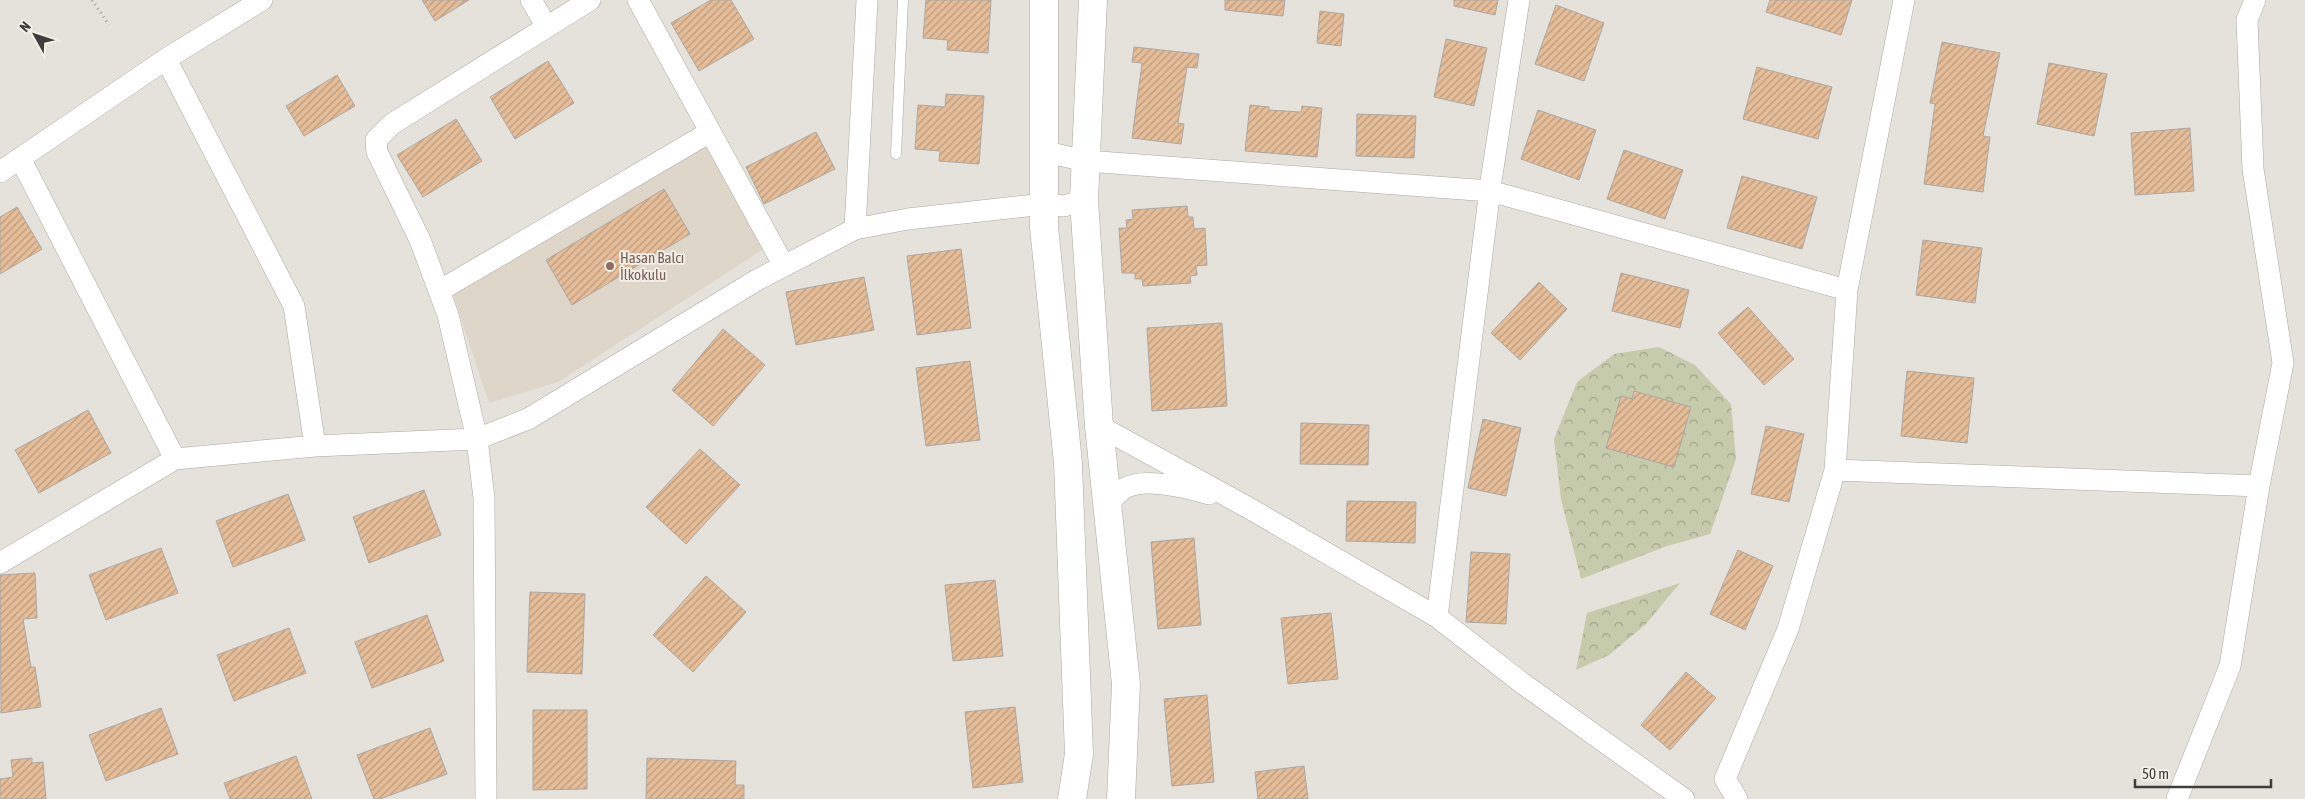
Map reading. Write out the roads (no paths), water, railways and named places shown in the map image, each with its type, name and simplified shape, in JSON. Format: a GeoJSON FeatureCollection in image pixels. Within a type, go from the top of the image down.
{"type":"FeatureCollection","features":[{"type":"Feature","properties":{"kind":"main road"},"geometry":{"type":"LineString","coordinates":[[1044,0],[1044,227],[1068,463],[1079,754],[1072,799]]}},
{"type":"Feature","properties":{"kind":"main road"},"geometry":{"type":"LineString","coordinates":[[1093,0],[1084,200],[1099,426],[1126,684],[1121,799]]}},
{"type":"Feature","properties":{"kind":"street"},"geometry":{"type":"LineString","coordinates":[[531,0],[547,27]]}},
{"type":"Feature","properties":{"kind":"street"},"geometry":{"type":"LineString","coordinates":[[486,799],[484,498],[477,439],[448,315],[420,240],[377,152],[376,140],[392,124],[590,0]]}},
{"type":"Feature","properties":{"kind":"street"},"geometry":{"type":"LineString","coordinates":[[855,229],[867,0]]}},
{"type":"Feature","properties":{"kind":"street"},"geometry":{"type":"LineString","coordinates":[[1437,617],[1490,191],[1519,0]]}},
{"type":"Feature","properties":{"kind":"street"},"geometry":{"type":"LineString","coordinates":[[1737,799],[1725,779],[1788,629],[1834,470],[1847,290],[1904,0]]}},
{"type":"Feature","properties":{"kind":"street"},"geometry":{"type":"LineString","coordinates":[[2177,799],[2230,666],[2259,486],[2283,363],[2253,169],[2247,20],[2256,0]]}},
{"type":"Feature","properties":{"kind":"street"},"geometry":{"type":"LineString","coordinates":[[643,2],[710,132],[784,266]]}},
{"type":"Feature","properties":{"kind":"street"},"geometry":{"type":"LineString","coordinates":[[0,172],[250,3]]}},
{"type":"Feature","properties":{"kind":"street"},"geometry":{"type":"LineString","coordinates":[[166,59],[294,306],[315,446]]}},
{"type":"Feature","properties":{"kind":"street"},"geometry":{"type":"LineString","coordinates":[[439,291],[710,132]]}},
{"type":"Feature","properties":{"kind":"street"},"geometry":{"type":"LineString","coordinates":[[1044,157],[1055,154],[1086,162],[1490,191],[1847,290]]}},
{"type":"Feature","properties":{"kind":"street"},"geometry":{"type":"LineString","coordinates":[[20,158],[175,460]]}},
{"type":"Feature","properties":{"kind":"street"},"geometry":{"type":"LineString","coordinates":[[0,563],[175,460],[315,446],[477,439],[528,420],[757,280],[855,229],[908,219],[1044,204],[1064,206],[1084,200]]}},
{"type":"Feature","properties":{"kind":"street"},"geometry":{"type":"LineString","coordinates":[[1099,426],[1248,507],[1437,617],[1522,683],[1684,799]]}},
{"type":"Feature","properties":{"kind":"street"},"geometry":{"type":"LineString","coordinates":[[1834,470],[2259,486]]}},
{"type":"Feature","properties":{"kind":"street"},"geometry":{"type":"LineString","coordinates":[[1107,504],[1125,488],[1152,483],[1194,490],[1248,507]]}},
{"type":"Feature","properties":{"kind":"lane"},"geometry":{"type":"LineString","coordinates":[[896,154],[903,0]]}},
{"type":"Feature","properties":{"kind":"place","name":"Hasan Balcı İlkokulu"},"geometry":{"type":"Point","coordinates":[610,266]}}]}
